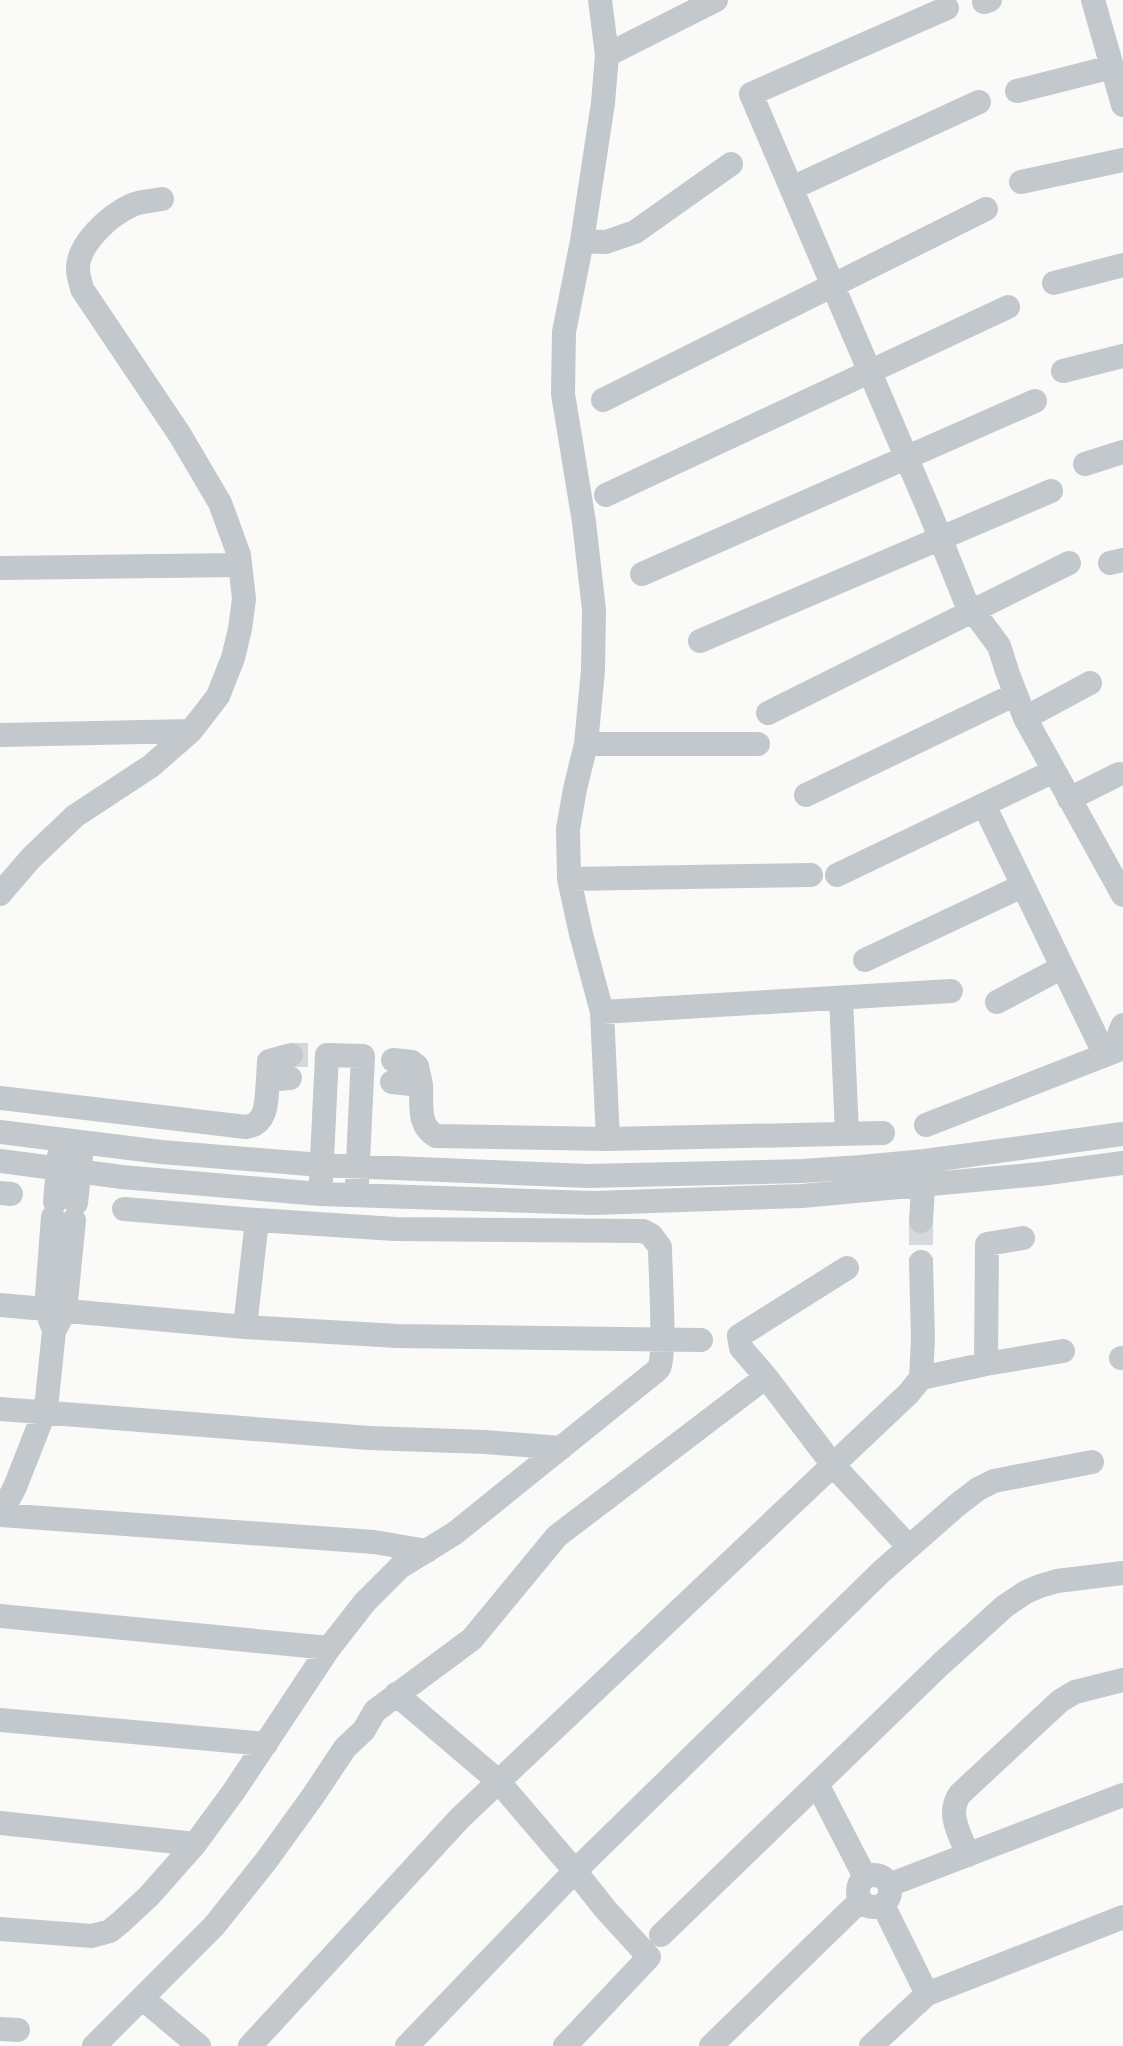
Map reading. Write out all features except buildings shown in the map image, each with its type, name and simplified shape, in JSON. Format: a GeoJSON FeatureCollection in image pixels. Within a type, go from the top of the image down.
{"type":"FeatureCollection","features":[{"type":"Feature","properties":{"kind":"street"},"geometry":{"type":"LineString","coordinates":[[600,0],[607,55],[603,103],[582,241],[564,332],[563,394],[584,522],[594,610],[593,670],[586,744],[568,829],[569,879],[602,1012],[608,1139]]}},
{"type":"Feature","properties":{"kind":"street"},"geometry":{"type":"LineString","coordinates":[[607,55],[716,0]]}},
{"type":"Feature","properties":{"kind":"street"},"geometry":{"type":"LineString","coordinates":[[1093,0],[1123,105]]}},
{"type":"Feature","properties":{"kind":"street"},"geometry":{"type":"LineString","coordinates":[[947,8],[751,94],[965,600],[999,646],[1025,718],[1123,895]]}},
{"type":"Feature","properties":{"kind":"street"},"geometry":{"type":"LineString","coordinates":[[1017,91],[1112,67]]}},
{"type":"Feature","properties":{"kind":"street"},"geometry":{"type":"LineString","coordinates":[[792,188],[979,102]]}},
{"type":"Feature","properties":{"kind":"street"},"geometry":{"type":"LineString","coordinates":[[1021,182],[1123,160]]}},
{"type":"Feature","properties":{"kind":"street"},"geometry":{"type":"LineString","coordinates":[[582,241],[606,242],[635,232],[731,164]]}},
{"type":"Feature","properties":{"kind":"street"},"geometry":{"type":"LineString","coordinates":[[0,894],[31,858],[75,816],[151,766],[191,731],[218,696],[240,629],[244,599],[239,555],[220,503],[180,435],[82,289],[77,269],[82,251],[93,234],[114,216],[133,204],[162,199]]}},
{"type":"Feature","properties":{"kind":"street"},"geometry":{"type":"LineString","coordinates":[[603,400],[986,209]]}},
{"type":"Feature","properties":{"kind":"street"},"geometry":{"type":"LineString","coordinates":[[1054,283],[1123,265]]}},
{"type":"Feature","properties":{"kind":"street"},"geometry":{"type":"LineString","coordinates":[[606,495],[1008,307]]}},
{"type":"Feature","properties":{"kind":"street"},"geometry":{"type":"LineString","coordinates":[[1063,371],[1123,356]]}},
{"type":"Feature","properties":{"kind":"street"},"geometry":{"type":"LineString","coordinates":[[642,574],[1035,401]]}},
{"type":"Feature","properties":{"kind":"street"},"geometry":{"type":"LineString","coordinates":[[1085,464],[1123,452]]}},
{"type":"Feature","properties":{"kind":"street"},"geometry":{"type":"LineString","coordinates":[[700,641],[1051,491]]}},
{"type":"Feature","properties":{"kind":"street"},"geometry":{"type":"LineString","coordinates":[[768,713],[1069,563]]}},
{"type":"Feature","properties":{"kind":"street"},"geometry":{"type":"LineString","coordinates":[[0,568],[240,565]]}},
{"type":"Feature","properties":{"kind":"street"},"geometry":{"type":"LineString","coordinates":[[1025,718],[1090,683]]}},
{"type":"Feature","properties":{"kind":"street"},"geometry":{"type":"LineString","coordinates":[[806,795],[1016,694]]}},
{"type":"Feature","properties":{"kind":"street"},"geometry":{"type":"LineString","coordinates":[[0,735],[191,731]]}},
{"type":"Feature","properties":{"kind":"street"},"geometry":{"type":"LineString","coordinates":[[586,744],[758,744]]}},
{"type":"Feature","properties":{"kind":"street"},"geometry":{"type":"LineString","coordinates":[[837,875],[1054,771]]}},
{"type":"Feature","properties":{"kind":"street"},"geometry":{"type":"LineString","coordinates":[[1069,799],[1119,774]]}},
{"type":"Feature","properties":{"kind":"street"},"geometry":{"type":"LineString","coordinates":[[984,805],[1061,968],[1117,1050]]}},
{"type":"Feature","properties":{"kind":"street"},"geometry":{"type":"LineString","coordinates":[[569,879],[811,875]]}},
{"type":"Feature","properties":{"kind":"street"},"geometry":{"type":"LineString","coordinates":[[865,960],[1022,886]]}},
{"type":"Feature","properties":{"kind":"street"},"geometry":{"type":"LineString","coordinates":[[997,1002],[1061,968]]}},
{"type":"Feature","properties":{"kind":"street"},"geometry":{"type":"LineString","coordinates":[[602,1012],[951,991]]}},
{"type":"Feature","properties":{"kind":"street"},"geometry":{"type":"LineString","coordinates":[[841,998],[847,1133]]}},
{"type":"Feature","properties":{"kind":"street"},"geometry":{"type":"LineString","coordinates":[[1117,1050],[1123,1025]]}},
{"type":"Feature","properties":{"kind":"street"},"geometry":{"type":"LineString","coordinates":[[926,1125],[1117,1050]]}},
{"type":"Feature","properties":{"kind":"street"},"geometry":{"type":"LineString","coordinates":[[0,1098],[246,1127],[260,1122],[302,1069],[377,1069],[412,1062],[417,1066],[421,1085],[422,1120],[427,1131],[436,1136],[608,1139],[883,1133]]}},
{"type":"Feature","properties":{"kind":"street"},"geometry":{"type":"LineString","coordinates":[[302,1069],[321,1165],[320,1194]]}},
{"type":"Feature","properties":{"kind":"street"},"geometry":{"type":"LineString","coordinates":[[357,1195],[359,1166],[377,1069]]}},
{"type":"Feature","properties":{"kind":"street"},"geometry":{"type":"LineString","coordinates":[[0,1132],[161,1152],[321,1165],[588,1176],[802,1171],[1040,1174],[1123,1163]]}},
{"type":"Feature","properties":{"kind":"street"},"geometry":{"type":"LineString","coordinates":[[0,1161],[320,1194],[593,1203],[802,1196],[1123,1134]]}},
{"type":"Feature","properties":{"kind":"street"},"geometry":{"type":"LineString","coordinates":[[72,1140],[47,1399],[23,1468],[0,1515],[374,1542],[427,1551]]}},
{"type":"Feature","properties":{"kind":"street"},"geometry":{"type":"LineString","coordinates":[[921,1221],[924,1173]]}},
{"type":"Feature","properties":{"kind":"street"},"geometry":{"type":"LineString","coordinates":[[0,1929],[92,1936],[110,1931],[149,1896],[195,1844],[329,1648],[365,1602],[400,1567],[455,1533],[659,1368],[662,1340],[660,1247],[657,1240],[643,1231],[395,1229],[124,1209]]}},
{"type":"Feature","properties":{"kind":"street"},"geometry":{"type":"LineString","coordinates":[[245,1327],[257,1220]]}},
{"type":"Feature","properties":{"kind":"street"},"geometry":{"type":"LineString","coordinates":[[986,1364],[987,1244],[1023,1238]]}},
{"type":"Feature","properties":{"kind":"street"},"geometry":{"type":"LineString","coordinates":[[250,2046],[460,1818],[909,1393],[921,1378],[921,1262]]}},
{"type":"Feature","properties":{"kind":"street"},"geometry":{"type":"LineString","coordinates":[[847,1268],[739,1336],[741,1348],[833,1465],[909,1547]]}},
{"type":"Feature","properties":{"kind":"street"},"geometry":{"type":"LineString","coordinates":[[0,1305],[55,1317],[397,1336],[701,1340]]}},
{"type":"Feature","properties":{"kind":"street"},"geometry":{"type":"LineString","coordinates":[[921,1378],[1063,1351]]}},
{"type":"Feature","properties":{"kind":"street"},"geometry":{"type":"LineString","coordinates":[[94,2046],[214,1926],[266,1861],[345,1748],[364,1730],[375,1711],[472,1639],[557,1536],[766,1377]]}},
{"type":"Feature","properties":{"kind":"street"},"geometry":{"type":"LineString","coordinates":[[0,1409],[369,1438],[561,1448]]}},
{"type":"Feature","properties":{"kind":"street"},"geometry":{"type":"LineString","coordinates":[[407,2046],[575,1871],[909,1547],[956,1506],[994,1481],[1092,1462]]}},
{"type":"Feature","properties":{"kind":"street"},"geometry":{"type":"LineString","coordinates":[[661,1935],[1005,1606],[1026,1592],[1057,1581],[1123,1573]]}},
{"type":"Feature","properties":{"kind":"street"},"geometry":{"type":"LineString","coordinates":[[0,1616],[329,1648]]}},
{"type":"Feature","properties":{"kind":"street"},"geometry":{"type":"LineString","coordinates":[[968,1855],[953,1815],[953,1804],[960,1794],[1060,1701],[1075,1692],[1123,1680]]}},
{"type":"Feature","properties":{"kind":"street"},"geometry":{"type":"LineString","coordinates":[[396,1694],[498,1781],[649,1957],[565,2046]]}},
{"type":"Feature","properties":{"kind":"street"},"geometry":{"type":"LineString","coordinates":[[0,1720],[266,1744]]}},
{"type":"Feature","properties":{"kind":"street"},"geometry":{"type":"LineString","coordinates":[[817,1784],[865,1877],[859,1883],[857,1892],[877,1897],[927,1994]]}},
{"type":"Feature","properties":{"kind":"street"},"geometry":{"type":"LineString","coordinates":[[711,2046],[877,1897],[968,1855],[1123,1795]]}},
{"type":"Feature","properties":{"kind":"street"},"geometry":{"type":"LineString","coordinates":[[0,1823],[195,1844]]}},
{"type":"Feature","properties":{"kind":"street"},"geometry":{"type":"LineString","coordinates":[[871,2046],[927,1994],[1123,1917]]}},
{"type":"Feature","properties":{"kind":"street"},"geometry":{"type":"LineString","coordinates":[[142,1998],[199,2046]]}},
{"type":"Feature","properties":{"kind":"tunnel"},"geometry":{"type":"LineString","coordinates":[[291,1055],[308,1055]]}},
{"type":"Feature","properties":{"kind":"tunnel"},"geometry":{"type":"LineString","coordinates":[[921,1221],[921,1262]]}}]}
